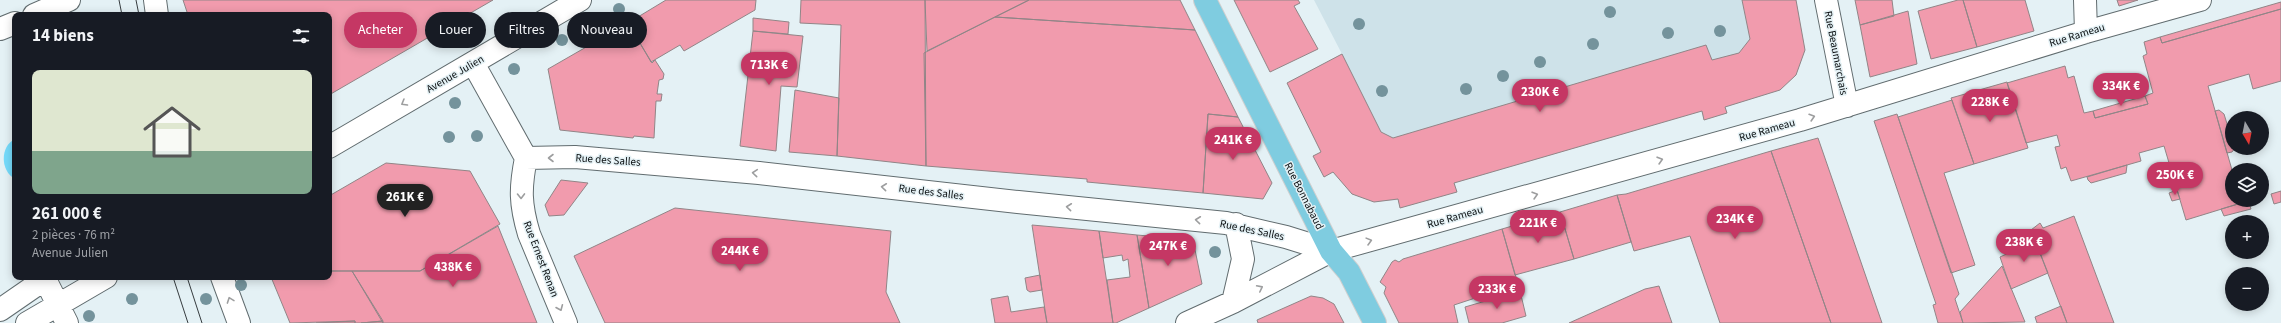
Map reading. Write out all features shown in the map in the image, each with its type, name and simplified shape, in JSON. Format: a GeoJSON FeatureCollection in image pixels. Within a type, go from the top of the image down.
{"type":"FeatureCollection","features":[{"type":"Feature","properties":{"kind":"main road","name":"Rue Bonnabaud"},"geometry":{"type":"LineString","coordinates":[[1205,0],[1331,251],[1349,272],[1375,323]]}},
{"type":"Feature","properties":{"kind":"street"},"geometry":{"type":"LineString","coordinates":[[41,12],[69,0]]}},
{"type":"Feature","properties":{"kind":"street"},"geometry":{"type":"LineString","coordinates":[[155,0],[157,12]]}},
{"type":"Feature","properties":{"kind":"street","name":"Avenue Julien"},"geometry":{"type":"LineString","coordinates":[[332,145],[580,0]]}},
{"type":"Feature","properties":{"kind":"street","name":"Rue Beaumarchais"},"geometry":{"type":"LineString","coordinates":[[1826,0],[1847,106]]}},
{"type":"Feature","properties":{"kind":"street"},"geometry":{"type":"LineString","coordinates":[[2084,0],[2086,32]]}},
{"type":"Feature","properties":{"kind":"street","name":"Rue Rameau"},"geometry":{"type":"LineString","coordinates":[[1187,323],[1233,302],[1331,251],[1847,106],[2086,32],[2200,0]]}},
{"type":"Feature","properties":{"kind":"street"},"geometry":{"type":"LineString","coordinates":[[0,29],[12,24]]}},
{"type":"Feature","properties":{"kind":"street"},"geometry":{"type":"LineString","coordinates":[[473,63],[526,158]]}},
{"type":"Feature","properties":{"kind":"street","name":"Rue des Salles"},"geometry":{"type":"LineString","coordinates":[[526,158],[575,157],[759,173],[1018,202],[1236,224],[1331,251]]}},
{"type":"Feature","properties":{"kind":"street","name":"Rue Ernest Renan"},"geometry":{"type":"LineString","coordinates":[[526,158],[521,184],[521,201],[524,218],[529,234],[566,323]]}},
{"type":"Feature","properties":{"kind":"street"},"geometry":{"type":"LineString","coordinates":[[1233,302],[1243,259],[1236,224]]}},
{"type":"Feature","properties":{"kind":"street"},"geometry":{"type":"LineString","coordinates":[[0,310],[43,280]]}},
{"type":"Feature","properties":{"kind":"street"},"geometry":{"type":"LineString","coordinates":[[47,280],[62,314]]}},
{"type":"Feature","properties":{"kind":"street"},"geometry":{"type":"LineString","coordinates":[[27,323],[62,314],[102,280]]}},
{"type":"Feature","properties":{"kind":"street"},"geometry":{"type":"LineString","coordinates":[[223,280],[239,323]]}},
{"type":"Feature","properties":{"kind":"shaded area"},"geometry":{"type":"Polygon","coordinates":[[[1314,0],[1796,0],[1805,50],[1796,75],[1784,86],[1774,92],[1726,107],[1727,113],[1704,120],[1701,111],[1455,183],[1457,192],[1400,208],[1398,200],[1374,202],[1352,194],[1333,172],[1324,177],[1321,152],[1287,83],[1342,54],[1314,0]]]}},
{"type":"Feature","properties":{"kind":"water"},"geometry":{"type":"Polygon","coordinates":[[[12,141],[12,177],[4,165],[4,153],[12,141]]]}},
{"type":"Feature","properties":{"kind":"building"},"geometry":{"type":"Polygon","coordinates":[[[183,0],[493,0],[472,12],[425,12],[425,39],[417,44],[417,12],[344,12],[344,48],[410,48],[332,93],[332,12],[187,12],[183,0]]]}},
{"type":"Feature","properties":{"kind":"building"},"geometry":{"type":"Polygon","coordinates":[[[666,0],[756,0],[755,10],[684,51],[680,45],[651,62],[643,48],[647,48],[646,12],[666,0]]]}},
{"type":"Feature","properties":{"kind":"building"},"geometry":{"type":"Polygon","coordinates":[[[801,0],[925,0],[926,166],[837,156],[841,25],[800,23],[801,0]]]}},
{"type":"Feature","properties":{"kind":"building"},"geometry":{"type":"Polygon","coordinates":[[[925,0],[1029,0],[927,51],[925,0]]]}},
{"type":"Feature","properties":{"kind":"building"},"geometry":{"type":"Polygon","coordinates":[[[1029,0],[1180,0],[1195,30],[995,17],[1029,0]]]}},
{"type":"Feature","properties":{"kind":"building"},"geometry":{"type":"Polygon","coordinates":[[[1234,0],[1298,0],[1300,3],[1294,6],[1318,49],[1270,72],[1234,0]]]}},
{"type":"Feature","properties":{"kind":"building"},"geometry":{"type":"Polygon","coordinates":[[[1742,0],[1796,0],[1805,50],[1796,75],[1780,90],[1725,107],[1727,113],[1704,120],[1702,111],[1454,183],[1457,192],[1400,208],[1398,199],[1374,202],[1352,194],[1333,172],[1324,177],[1313,156],[1321,152],[1287,83],[1342,54],[1381,132],[1393,138],[1706,45],[1712,60],[1739,53],[1750,39],[1742,0]]]}},
{"type":"Feature","properties":{"kind":"building"},"geometry":{"type":"Polygon","coordinates":[[[1855,0],[1892,0],[1894,16],[1860,25],[1855,0]]]}},
{"type":"Feature","properties":{"kind":"building"},"geometry":{"type":"Polygon","coordinates":[[[1963,0],[1977,47],[1931,59],[1918,11],[1963,0]]]}},
{"type":"Feature","properties":{"kind":"building"},"geometry":{"type":"Polygon","coordinates":[[[1963,0],[2025,0],[2034,31],[1977,47],[1963,0]]]}},
{"type":"Feature","properties":{"kind":"building"},"geometry":{"type":"Polygon","coordinates":[[[2117,0],[2138,0],[2119,6],[2117,0]]]}},
{"type":"Feature","properties":{"kind":"building"},"geometry":{"type":"Polygon","coordinates":[[[2281,2],[2281,9],[2162,43],[2160,37],[2281,2]]]}},
{"type":"Feature","properties":{"kind":"building"},"geometry":{"type":"Polygon","coordinates":[[[2281,9],[2281,81],[2253,89],[2249,74],[2208,86],[2225,146],[2225,155],[2228,155],[2230,163],[2225,163],[2225,207],[2228,207],[2186,220],[2164,146],[2139,153],[2141,161],[2071,181],[2066,167],[2061,169],[2055,147],[2060,146],[2057,135],[2026,143],[2007,83],[2065,66],[2068,78],[2074,76],[2084,113],[2093,111],[2095,118],[2148,104],[2145,96],[2153,93],[2143,56],[2147,54],[2144,42],[2160,37],[2162,43],[2281,9]]]}},
{"type":"Feature","properties":{"kind":"building"},"geometry":{"type":"Polygon","coordinates":[[[1908,11],[1917,64],[1870,77],[1860,25],[1908,11]]]}},
{"type":"Feature","properties":{"kind":"building"},"geometry":{"type":"Polygon","coordinates":[[[995,17],[1195,30],[1238,117],[1208,114],[1203,193],[1087,182],[1087,179],[926,166],[924,53],[995,17]]]}},
{"type":"Feature","properties":{"kind":"building"},"geometry":{"type":"Polygon","coordinates":[[[753,18],[789,22],[788,34],[753,31],[753,18]]]}},
{"type":"Feature","properties":{"kind":"building"},"geometry":{"type":"Polygon","coordinates":[[[753,31],[803,36],[797,87],[781,86],[776,151],[740,146],[753,31]]]}},
{"type":"Feature","properties":{"kind":"building"},"geometry":{"type":"Polygon","coordinates":[[[585,48],[643,48],[652,63],[655,60],[664,74],[663,79],[659,80],[657,94],[662,94],[661,101],[656,101],[654,138],[634,136],[633,138],[560,130],[548,69],[585,48]]]}},
{"type":"Feature","properties":{"kind":"building"},"geometry":{"type":"Polygon","coordinates":[[[2007,82],[2028,148],[1974,164],[1951,98],[2007,82]]]}},
{"type":"Feature","properties":{"kind":"building"},"geometry":{"type":"Polygon","coordinates":[[[795,90],[839,98],[837,156],[789,152],[795,90]]]}},
{"type":"Feature","properties":{"kind":"building"},"geometry":{"type":"Polygon","coordinates":[[[2145,96],[2148,104],[2095,118],[2093,111],[2145,96]]]}},
{"type":"Feature","properties":{"kind":"building"},"geometry":{"type":"Polygon","coordinates":[[[1952,100],[1974,164],[1944,173],[1975,265],[1951,273],[1898,117],[1952,100]]]}},
{"type":"Feature","properties":{"kind":"building"},"geometry":{"type":"Polygon","coordinates":[[[2219,110],[2224,114],[2225,117],[2225,146],[2215,111],[2219,110]]]}},
{"type":"Feature","properties":{"kind":"building"},"geometry":{"type":"Polygon","coordinates":[[[1208,114],[1238,117],[1272,183],[1263,199],[1203,193],[1208,114]]]}},
{"type":"Feature","properties":{"kind":"building"},"geometry":{"type":"Polygon","coordinates":[[[1897,114],[1959,294],[1955,299],[1963,323],[1938,323],[1933,305],[1936,304],[1874,121],[1897,114]]]}},
{"type":"Feature","properties":{"kind":"building"},"geometry":{"type":"Polygon","coordinates":[[[1818,138],[1882,323],[1831,323],[1771,151],[1818,138]]]}},
{"type":"Feature","properties":{"kind":"building"},"geometry":{"type":"Polygon","coordinates":[[[1771,151],[1831,323],[1720,323],[1690,236],[1634,251],[1617,195],[1626,194],[1771,151]]]}},
{"type":"Feature","properties":{"kind":"building"},"geometry":{"type":"Polygon","coordinates":[[[386,163],[470,171],[500,224],[420,271],[332,271],[332,194],[386,163]]]}},
{"type":"Feature","properties":{"kind":"building"},"geometry":{"type":"Polygon","coordinates":[[[2127,165],[2126,173],[2091,183],[2088,180],[2087,177],[2127,165]]]}},
{"type":"Feature","properties":{"kind":"building"},"geometry":{"type":"Polygon","coordinates":[[[561,180],[588,183],[564,215],[549,216],[545,205],[561,180]]]}},
{"type":"Feature","properties":{"kind":"building"},"geometry":{"type":"Polygon","coordinates":[[[2177,190],[2180,199],[2172,201],[2169,193],[2177,190]]]}},
{"type":"Feature","properties":{"kind":"building"},"geometry":{"type":"Polygon","coordinates":[[[2281,191],[2281,202],[2274,204],[2271,194],[2281,191]]]}},
{"type":"Feature","properties":{"kind":"building"},"geometry":{"type":"Polygon","coordinates":[[[1617,195],[1631,242],[1574,259],[1560,212],[1617,195]]]}},
{"type":"Feature","properties":{"kind":"building"},"geometry":{"type":"Polygon","coordinates":[[[2228,207],[2250,207],[2251,209],[2224,216],[2221,209],[2228,207]]]}},
{"type":"Feature","properties":{"kind":"building"},"geometry":{"type":"Polygon","coordinates":[[[675,208],[891,231],[886,292],[900,323],[605,323],[574,256],[675,208]]]}},
{"type":"Feature","properties":{"kind":"building"},"geometry":{"type":"Polygon","coordinates":[[[1560,212],[1574,259],[1515,275],[1502,229],[1560,212]]]}},
{"type":"Feature","properties":{"kind":"building"},"geometry":{"type":"Polygon","coordinates":[[[2074,216],[2114,323],[2067,323],[2031,230],[2040,223],[2043,228],[2074,216]]]}},
{"type":"Feature","properties":{"kind":"building"},"geometry":{"type":"Polygon","coordinates":[[[1032,225],[1099,231],[1113,323],[1047,323],[1032,225]]]}},
{"type":"Feature","properties":{"kind":"building"},"geometry":{"type":"Polygon","coordinates":[[[498,226],[537,323],[383,323],[352,271],[420,271],[498,226]]]}},
{"type":"Feature","properties":{"kind":"building"},"geometry":{"type":"Polygon","coordinates":[[[1502,229],[1518,284],[1454,305],[1458,323],[1399,323],[1384,293],[1386,287],[1380,282],[1392,262],[1395,260],[1399,262],[1403,259],[1502,229]]]}},
{"type":"Feature","properties":{"kind":"building"},"geometry":{"type":"Polygon","coordinates":[[[2031,230],[2048,273],[2011,289],[2000,257],[2028,244],[2025,235],[2031,230]]]}},
{"type":"Feature","properties":{"kind":"building"},"geometry":{"type":"Polygon","coordinates":[[[1099,231],[1137,235],[1149,308],[1116,323],[1113,323],[1107,280],[1130,277],[1128,259],[1123,261],[1122,255],[1103,258],[1099,231]]]}},
{"type":"Feature","properties":{"kind":"building"},"geometry":{"type":"Polygon","coordinates":[[[1137,235],[1193,240],[1202,284],[1149,308],[1137,235]]]}},
{"type":"Feature","properties":{"kind":"building"},"geometry":{"type":"Polygon","coordinates":[[[2002,266],[2025,322],[1963,323],[1960,312],[2002,266]]]}},
{"type":"Feature","properties":{"kind":"building"},"geometry":{"type":"Polygon","coordinates":[[[332,271],[352,271],[383,321],[361,323],[355,323],[355,321],[290,323],[272,280],[332,280],[332,271]]]}},
{"type":"Feature","properties":{"kind":"building"},"geometry":{"type":"Polygon","coordinates":[[[1040,275],[1042,290],[1030,292],[1027,290],[1025,278],[1040,275]]]}},
{"type":"Feature","properties":{"kind":"building"},"geometry":{"type":"Polygon","coordinates":[[[1659,286],[1672,323],[1569,323],[1645,289],[1659,286]]]}},
{"type":"Feature","properties":{"kind":"building"},"geometry":{"type":"Polygon","coordinates":[[[1520,291],[1526,316],[1502,323],[1469,323],[1465,307],[1520,291]]]}},
{"type":"Feature","properties":{"kind":"building"},"geometry":{"type":"Polygon","coordinates":[[[1008,296],[1011,312],[1044,307],[1047,323],[995,323],[991,299],[1008,296]]]}},
{"type":"Feature","properties":{"kind":"building"},"geometry":{"type":"Polygon","coordinates":[[[1311,296],[1323,298],[1334,304],[1344,323],[1258,323],[1257,320],[1311,296]]]}},
{"type":"Feature","properties":{"kind":"building"},"geometry":{"type":"Polygon","coordinates":[[[2061,306],[2067,323],[2037,323],[2035,317],[2061,306]]]}},
{"type":"Feature","properties":{"kind":"building"},"geometry":{"type":"Polygon","coordinates":[[[355,321],[355,323],[316,323],[355,321]]]}},
{"type":"Feature","properties":{"kind":"building"},"geometry":{"type":"Polygon","coordinates":[[[383,321],[383,323],[361,323],[383,321]]]}},
{"type":"Feature","properties":{"kind":"tram line"},"geometry":{"type":"LineString","coordinates":[[119,0],[121,12]]}},
{"type":"Feature","properties":{"kind":"tram line"},"geometry":{"type":"LineString","coordinates":[[136,0],[138,12]]}},
{"type":"Feature","properties":{"kind":"tram line"},"geometry":{"type":"LineString","coordinates":[[174,280],[188,323]]}},
{"type":"Feature","properties":{"kind":"tram line"},"geometry":{"type":"LineString","coordinates":[[188,280],[202,323]]}}]}
